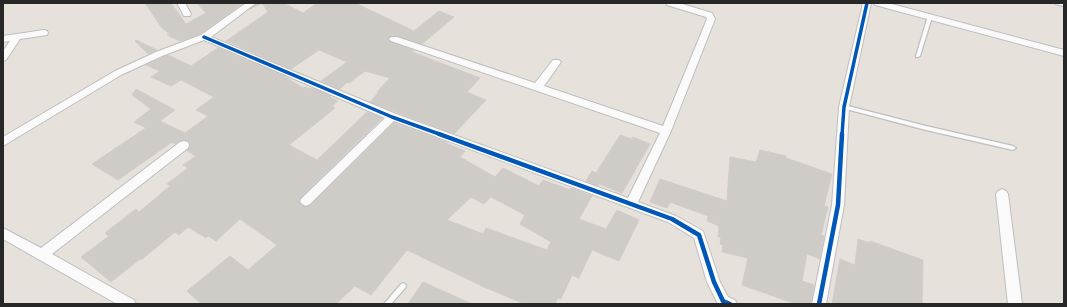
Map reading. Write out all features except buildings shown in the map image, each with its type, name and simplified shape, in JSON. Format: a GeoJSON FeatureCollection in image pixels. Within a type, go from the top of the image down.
{"type":"FeatureCollection","features":[{"type":"Feature","properties":{"kind":"street"},"geometry":{"type":"LineString","coordinates":[[180,3],[187,14]]}},
{"type":"Feature","properties":{"kind":"street"},"geometry":{"type":"LineString","coordinates":[[3,142],[118,73],[159,54],[204,37],[252,3]]}},
{"type":"Feature","properties":{"kind":"street"},"geometry":{"type":"LineString","coordinates":[[631,205],[666,131],[711,19],[708,15],[670,3]]}},
{"type":"Feature","properties":{"kind":"street"},"geometry":{"type":"LineString","coordinates":[[819,304],[838,205],[844,107],[867,3]]}},
{"type":"Feature","properties":{"kind":"street"},"geometry":{"type":"LineString","coordinates":[[878,3],[1064,53]]}},
{"type":"Feature","properties":{"kind":"street"},"geometry":{"type":"LineString","coordinates":[[3,39],[44,33]]}},
{"type":"Feature","properties":{"kind":"street"},"geometry":{"type":"LineString","coordinates":[[3,58],[17,37]]}},
{"type":"Feature","properties":{"kind":"street"},"geometry":{"type":"LineString","coordinates":[[204,37],[392,118],[672,219],[699,235],[714,282],[724,303]]}},
{"type":"Feature","properties":{"kind":"street"},"geometry":{"type":"LineString","coordinates":[[394,39],[666,131]]}},
{"type":"Feature","properties":{"kind":"street"},"geometry":{"type":"LineString","coordinates":[[537,88],[556,62]]}},
{"type":"Feature","properties":{"kind":"street"},"geometry":{"type":"LineString","coordinates":[[306,200],[392,118]]}},
{"type":"Feature","properties":{"kind":"street"},"geometry":{"type":"LineString","coordinates":[[42,256],[184,145]]}},
{"type":"Feature","properties":{"kind":"street"},"geometry":{"type":"LineString","coordinates":[[1002,194],[1015,304]]}},
{"type":"Feature","properties":{"kind":"street"},"geometry":{"type":"LineString","coordinates":[[3,233],[129,304]]}},
{"type":"Feature","properties":{"kind":"lane"},"geometry":{"type":"LineString","coordinates":[[1057,3],[1064,5]]}},
{"type":"Feature","properties":{"kind":"lane"},"geometry":{"type":"LineString","coordinates":[[918,56],[930,17]]}},
{"type":"Feature","properties":{"kind":"lane"},"geometry":{"type":"LineString","coordinates":[[844,107],[1013,148]]}},
{"type":"Feature","properties":{"kind":"lane"},"geometry":{"type":"LineString","coordinates":[[387,304],[403,286]]}},
{"type":"Feature","properties":{"kind":"cycle path"},"geometry":{"type":"LineString","coordinates":[[819,304],[838,205],[844,107],[867,3]]}},
{"type":"Feature","properties":{"kind":"cycle path"},"geometry":{"type":"LineString","coordinates":[[204,37],[392,117],[672,219],[699,235],[714,282],[723,301],[730,304]]}}]}
